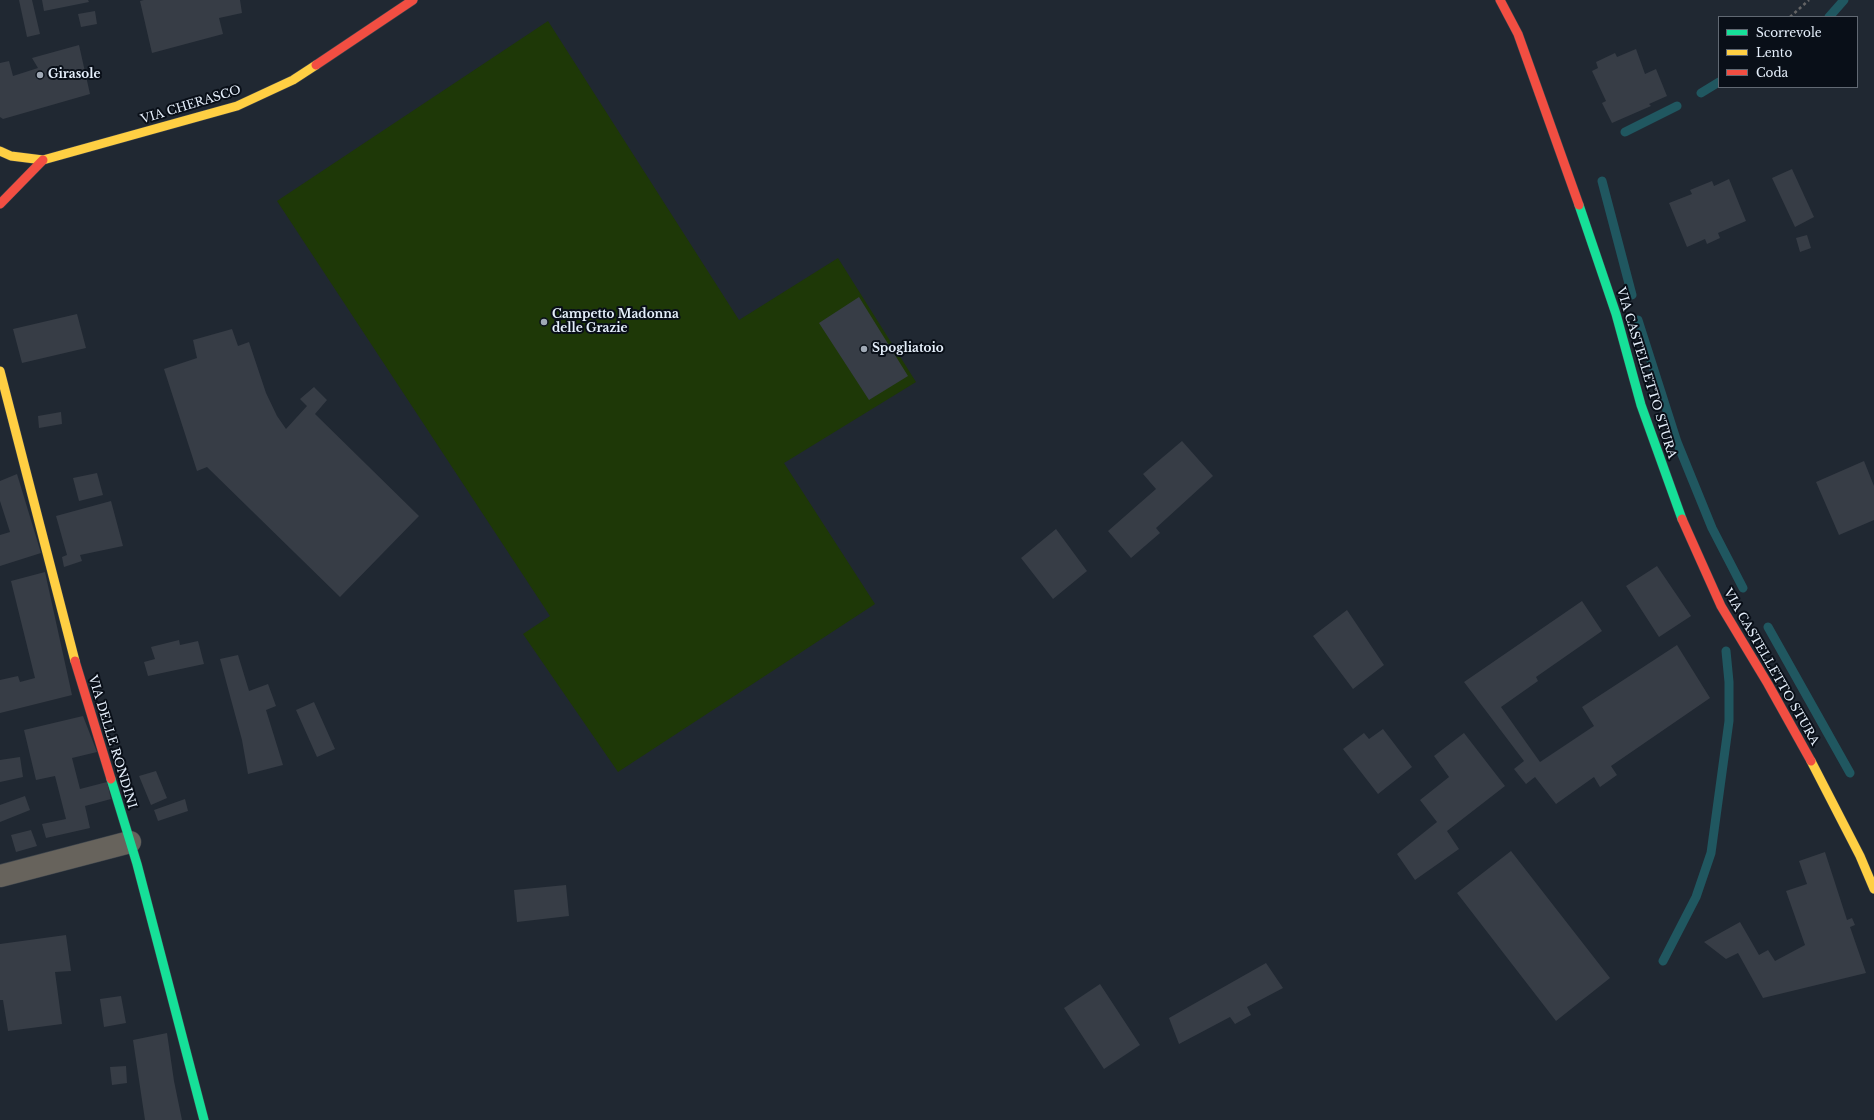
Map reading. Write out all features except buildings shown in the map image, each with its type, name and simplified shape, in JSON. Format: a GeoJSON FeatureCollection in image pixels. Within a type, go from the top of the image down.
{"type":"FeatureCollection","features":[{"type":"Feature","properties":{"kind":"street","name":"VIA CHERASCO"},"geometry":{"type":"LineString","coordinates":[[0,152],[11,156],[43,160],[236,106],[293,80],[413,0]]}},
{"type":"Feature","properties":{"kind":"street","name":"VIA CASTELLETTO STURA"},"geometry":{"type":"LineString","coordinates":[[1500,0],[1518,34],[1570,180],[1616,314],[1641,405],[1678,510],[1721,606],[1768,684],[1813,764],[1860,856],[1874,889]]}},
{"type":"Feature","properties":{"kind":"street"},"geometry":{"type":"LineString","coordinates":[[0,204],[43,160]]}},
{"type":"Feature","properties":{"kind":"street","name":"VIA DELLE RONDINI"},"geometry":{"type":"LineString","coordinates":[[0,371],[74,657],[130,842],[204,1120]]}},
{"type":"Feature","properties":{"kind":"street"},"geometry":{"type":"LineString","coordinates":[[0,876],[130,842]]}},
{"type":"Feature","properties":{"kind":"path"},"geometry":{"type":"LineString","coordinates":[[1791,16],[1809,0]]}},
{"type":"Feature","properties":{"kind":"green space","name":"Campetto Madonna delle Grazie"},"geometry":{"type":"Polygon","coordinates":[[[548,21],[739,320],[838,258],[916,382],[784,463],[875,604],[618,772],[523,634],[550,616],[277,201],[548,21]]]}},
{"type":"Feature","properties":{"kind":"waterway"},"geometry":{"type":"LineString","coordinates":[[1830,16],[1844,0]]}},
{"type":"Feature","properties":{"kind":"waterway"},"geometry":{"type":"LineString","coordinates":[[1701,93],[1718,83]]}},
{"type":"Feature","properties":{"kind":"waterway"},"geometry":{"type":"LineString","coordinates":[[1625,132],[1677,106]]}},
{"type":"Feature","properties":{"kind":"waterway"},"geometry":{"type":"LineString","coordinates":[[1602,181],[1632,295]]}},
{"type":"Feature","properties":{"kind":"waterway"},"geometry":{"type":"LineString","coordinates":[[1638,320],[1677,442],[1712,528],[1743,588]]}},
{"type":"Feature","properties":{"kind":"waterway"},"geometry":{"type":"LineString","coordinates":[[1768,627],[1850,773]]}},
{"type":"Feature","properties":{"kind":"waterway"},"geometry":{"type":"LineString","coordinates":[[1663,961],[1696,897],[1711,853],[1729,721],[1729,682],[1726,651]]}},
{"type":"Feature","properties":{"kind":"traffic: fast"},"geometry":{"type":"LineString","coordinates":[[1579,205],[1616,314],[1641,405],[1682,519]]}},
{"type":"Feature","properties":{"kind":"traffic: fast"},"geometry":{"type":"LineString","coordinates":[[111,779],[137,864],[204,1120]]}},
{"type":"Feature","properties":{"kind":"traffic: slow"},"geometry":{"type":"LineString","coordinates":[[0,151],[11,156],[43,160],[237,106],[293,80],[316,65]]}},
{"type":"Feature","properties":{"kind":"traffic: slow"},"geometry":{"type":"LineString","coordinates":[[0,371],[75,661]]}},
{"type":"Feature","properties":{"kind":"traffic: slow"},"geometry":{"type":"LineString","coordinates":[[1811,761],[1860,856],[1874,889]]}},
{"type":"Feature","properties":{"kind":"traffic: jam"},"geometry":{"type":"LineString","coordinates":[[316,65],[413,0]]}},
{"type":"Feature","properties":{"kind":"traffic: jam"},"geometry":{"type":"LineString","coordinates":[[1500,0],[1518,34],[1579,205]]}},
{"type":"Feature","properties":{"kind":"traffic: jam"},"geometry":{"type":"LineString","coordinates":[[0,204],[43,160]]}},
{"type":"Feature","properties":{"kind":"traffic: jam"},"geometry":{"type":"LineString","coordinates":[[1682,519],[1721,606],[1768,684],[1811,761]]}},
{"type":"Feature","properties":{"kind":"traffic: jam"},"geometry":{"type":"LineString","coordinates":[[75,661],[111,779]]}},
{"type":"Feature","properties":{"kind":"place","name":"Girasole"},"geometry":{"type":"Point","coordinates":[40,75]}},
{"type":"Feature","properties":{"kind":"place","name":"Campetto Madonna delle Grazie"},"geometry":{"type":"Point","coordinates":[544,322]}},
{"type":"Feature","properties":{"kind":"place","name":"Spogliatoio"},"geometry":{"type":"Point","coordinates":[864,349]}}]}
